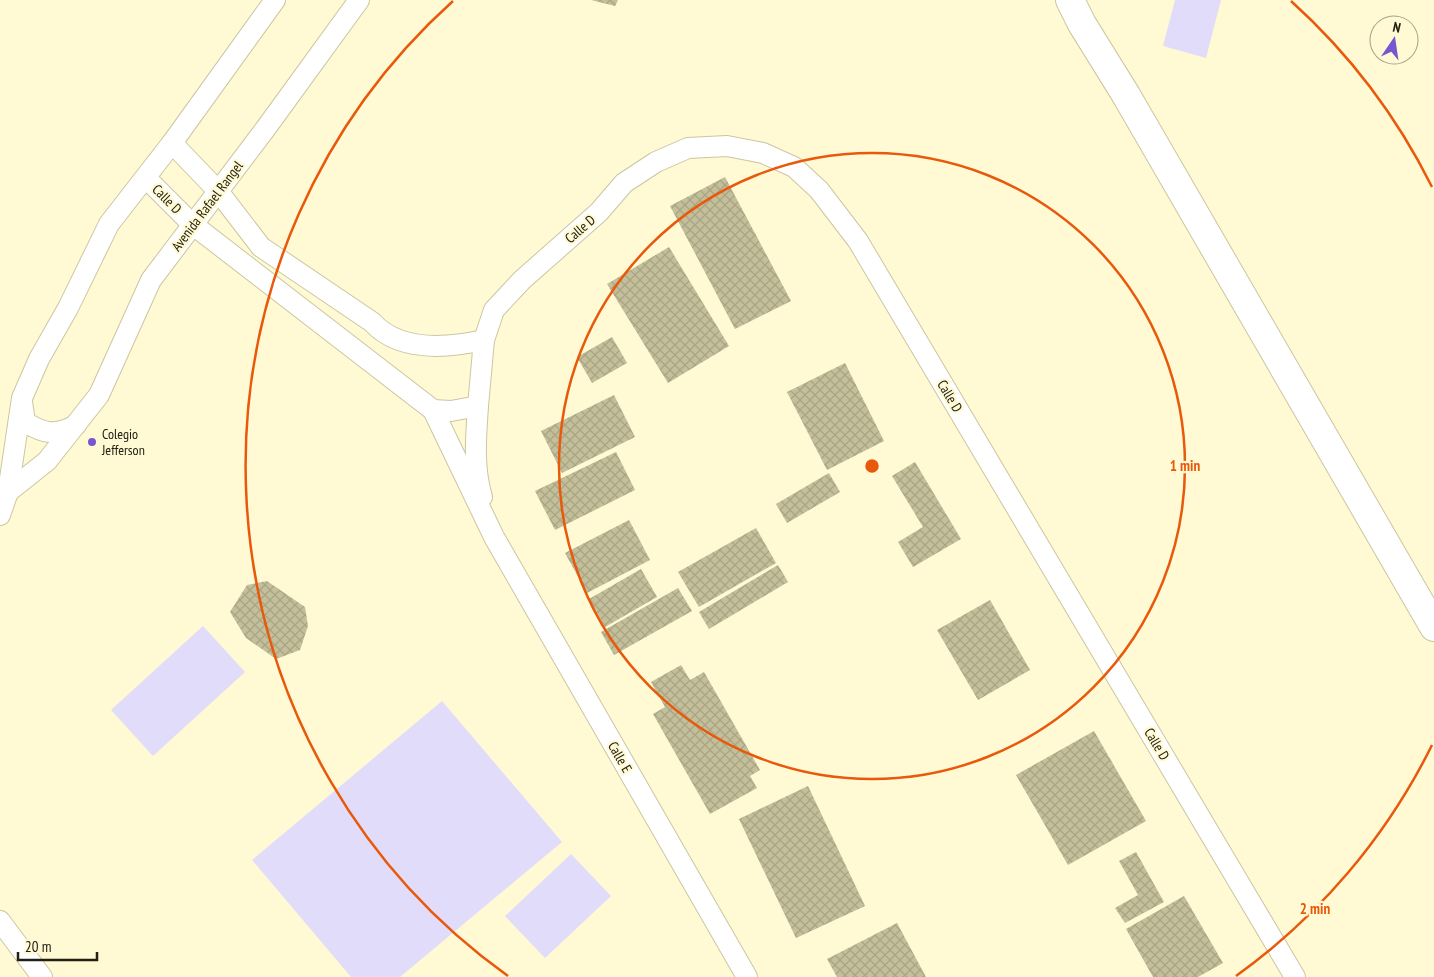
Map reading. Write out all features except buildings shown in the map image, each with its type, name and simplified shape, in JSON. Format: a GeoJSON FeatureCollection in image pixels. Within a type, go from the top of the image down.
{"type":"FeatureCollection","features":[{"type":"Feature","properties":{"kind":"street"},"geometry":{"type":"LineString","coordinates":[[0,515],[8,492],[22,398],[39,359],[68,308],[109,224],[172,143],[275,0]]}},
{"type":"Feature","properties":{"kind":"street","name":"Avenida Rafael Rangel"},"geometry":{"type":"LineString","coordinates":[[8,492],[47,461],[99,395],[151,280],[359,0]]}},
{"type":"Feature","properties":{"kind":"street"},"geometry":{"type":"LineString","coordinates":[[1070,0],[1082,24],[1126,95],[1434,627]]}},
{"type":"Feature","properties":{"kind":"street"},"geometry":{"type":"LineString","coordinates":[[172,143],[218,191],[261,247],[372,322],[382,332],[415,345],[448,345],[484,340]]}},
{"type":"Feature","properties":{"kind":"street","name":"Calle D"},"geometry":{"type":"LineString","coordinates":[[478,406],[484,340],[494,310],[522,280],[600,212],[624,184],[656,162],[688,148],[727,146],[763,154],[794,167],[818,190],[858,241],[1295,977]]}},
{"type":"Feature","properties":{"kind":"street","name":"Calle D"},"geometry":{"type":"LineString","coordinates":[[146,178],[192,224],[433,410]]}},
{"type":"Feature","properties":{"kind":"street"},"geometry":{"type":"LineString","coordinates":[[22,398],[25,422],[36,429],[57,432],[76,425]]}},
{"type":"Feature","properties":{"kind":"street"},"geometry":{"type":"LineString","coordinates":[[433,410],[451,411],[478,406]]}},
{"type":"Feature","properties":{"kind":"street","name":"Calle E"},"geometry":{"type":"LineString","coordinates":[[478,406],[475,454],[479,486],[494,537]]}},
{"type":"Feature","properties":{"kind":"street","name":"Calle E"},"geometry":{"type":"LineString","coordinates":[[433,410],[494,537],[747,977]]}},
{"type":"Feature","properties":{"kind":"street"},"geometry":{"type":"LineString","coordinates":[[0,921],[42,977]]}},
{"type":"Feature","properties":{"kind":"shaded area"},"geometry":{"type":"Polygon","coordinates":[[[1175,0],[1221,0],[1206,58],[1163,46],[1175,0]]]}},
{"type":"Feature","properties":{"kind":"shaded area"},"geometry":{"type":"Polygon","coordinates":[[[203,626],[245,672],[153,756],[111,710],[203,626]]]}},
{"type":"Feature","properties":{"kind":"shaded area"},"geometry":{"type":"Polygon","coordinates":[[[442,701],[562,842],[400,977],[351,977],[252,860],[442,701]]]}},
{"type":"Feature","properties":{"kind":"shaded area"},"geometry":{"type":"Polygon","coordinates":[[[571,854],[611,896],[545,958],[505,916],[571,854]]]}},
{"type":"Feature","properties":{"kind":"place","name":"Colegio Jefferson"},"geometry":{"type":"Point","coordinates":[92,442]}}]}
